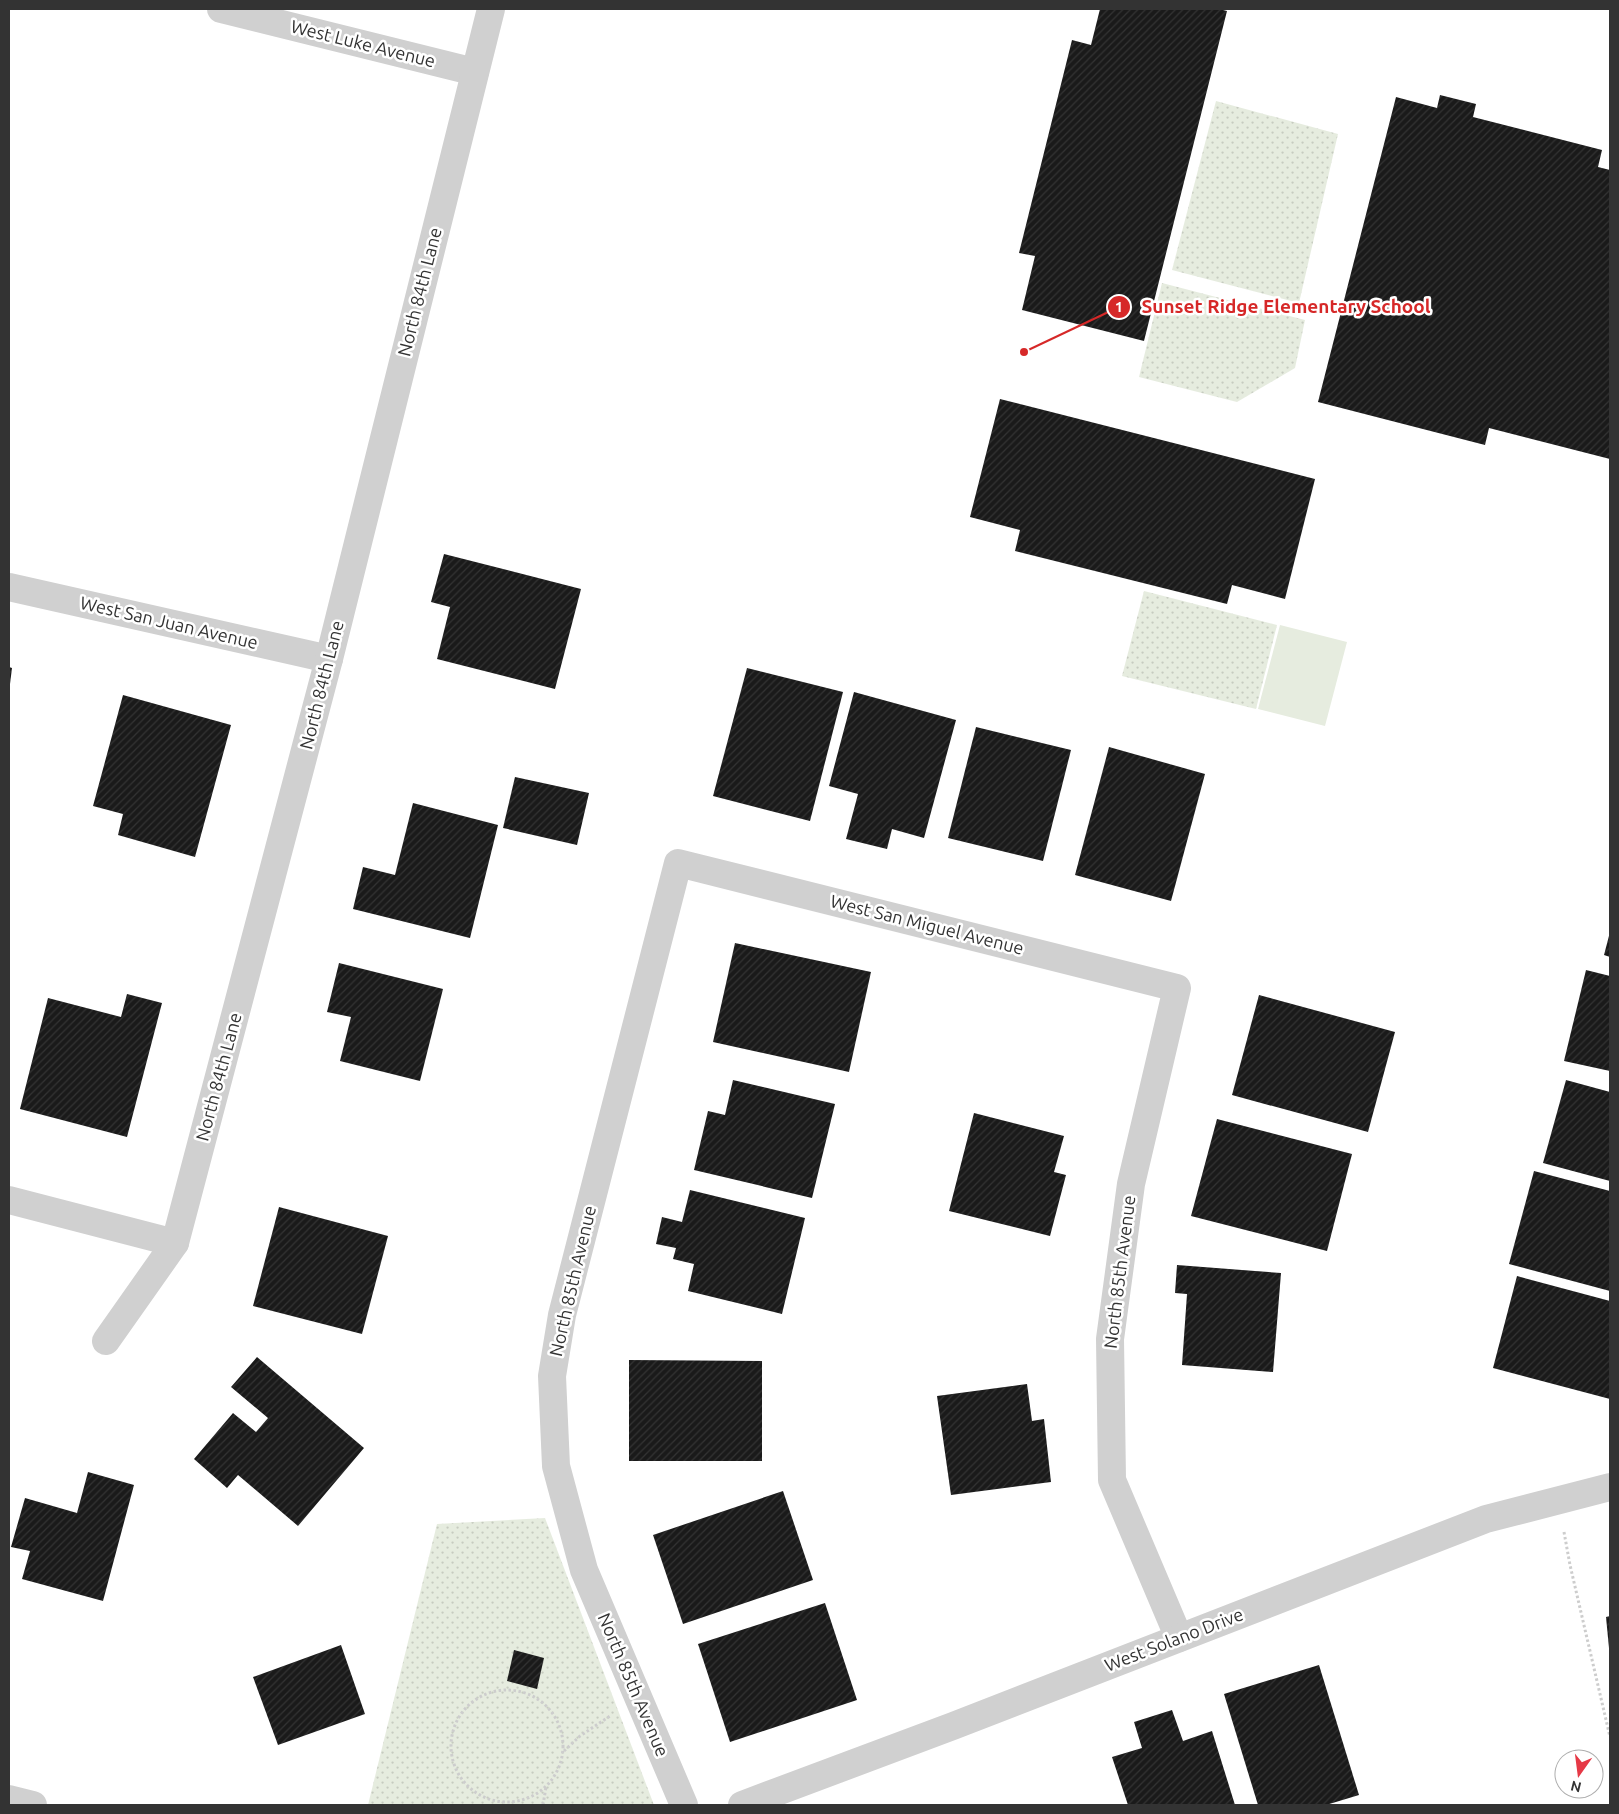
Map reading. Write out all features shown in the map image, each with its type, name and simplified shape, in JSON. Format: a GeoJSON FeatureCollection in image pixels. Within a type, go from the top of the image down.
{"type":"FeatureCollection","features":[{"type":"Feature","properties":{"kind":"street","name":"West Luke Avenue"},"geometry":{"type":"LineString","coordinates":[[222,9],[475,72]]}},
{"type":"Feature","properties":{"kind":"street","name":"North 84th Lane"},"geometry":{"type":"LineString","coordinates":[[106,1341],[175,1243],[329,659],[491,9]]}},
{"type":"Feature","properties":{"kind":"street","name":"West San Juan Avenue"},"geometry":{"type":"LineString","coordinates":[[9,587],[329,659]]}},
{"type":"Feature","properties":{"kind":"street","name":"West San Miguel Avenue"},"geometry":{"type":"LineString","coordinates":[[678,863],[1177,988]]}},
{"type":"Feature","properties":{"kind":"street","name":"North 85th Avenue"},"geometry":{"type":"LineString","coordinates":[[678,863],[562,1315],[552,1376],[556,1466],[584,1570],[684,1805]]}},
{"type":"Feature","properties":{"kind":"street","name":"North 85th Avenue"},"geometry":{"type":"LineString","coordinates":[[1177,988],[1131,1184],[1110,1339],[1112,1480],[1180,1638]]}},
{"type":"Feature","properties":{"kind":"street"},"geometry":{"type":"LineString","coordinates":[[9,1200],[175,1243]]}},
{"type":"Feature","properties":{"kind":"street","name":"West Solano Drive"},"geometry":{"type":"LineString","coordinates":[[742,1805],[1486,1519],[1610,1487]]}},
{"type":"Feature","properties":{"kind":"street"},"geometry":{"type":"LineString","coordinates":[[9,1799],[33,1805]]}},
{"type":"Feature","properties":{"kind":"path"},"geometry":{"type":"LineString","coordinates":[[1558,1500],[1572,1572],[1610,1737]]}},
{"type":"Feature","properties":{"kind":"path"},"geometry":{"type":"LineString","coordinates":[[510,1689],[536,1697],[546,1705],[560,1726],[563,1739],[560,1765],[546,1786],[536,1794],[521,1800],[506,1802],[491,1800],[477,1794],[465,1784],[456,1771],[451,1756],[450,1741],[454,1726],[461,1712],[471,1701],[485,1693],[510,1689]]}},
{"type":"Feature","properties":{"kind":"path"},"geometry":{"type":"LineString","coordinates":[[563,1752],[595,1725],[610,1716],[641,1704]]}},
{"type":"Feature","properties":{"kind":"path"},"geometry":{"type":"LineString","coordinates":[[544,1805],[546,1786]]}},
{"type":"Feature","properties":{"kind":"shaded area"},"geometry":{"type":"Polygon","coordinates":[[[1216,101],[1338,134],[1299,303],[1172,270],[1216,101]]]}},
{"type":"Feature","properties":{"kind":"shaded area"},"geometry":{"type":"Polygon","coordinates":[[[1162,283],[1305,320],[1295,368],[1237,402],[1139,377],[1162,283]]]}},
{"type":"Feature","properties":{"kind":"shaded area"},"geometry":{"type":"Polygon","coordinates":[[[1144,591],[1277,625],[1256,709],[1122,676],[1144,591]]]}},
{"type":"Feature","properties":{"kind":"shaded area"},"geometry":{"type":"Polygon","coordinates":[[[1280,625],[1347,642],[1325,726],[1258,709],[1280,625]]]}},
{"type":"Feature","properties":{"kind":"shaded area"},"geometry":{"type":"Polygon","coordinates":[[[545,1518],[654,1805],[368,1805],[437,1524],[545,1518]]]}},
{"type":"Feature","properties":{"kind":"building"},"geometry":{"type":"Polygon","coordinates":[[[1100,9],[1219,9],[1227,11],[1144,341],[1022,310],[1035,256],[1019,253],[1072,40],[1091,45],[1100,9]]]}},
{"type":"Feature","properties":{"kind":"building"},"geometry":{"type":"Polygon","coordinates":[[[1440,95],[1476,104],[1473,117],[1602,150],[1598,167],[1610,170],[1610,459],[1489,428],[1485,445],[1318,402],[1396,97],[1437,108],[1440,95]]]}},
{"type":"Feature","properties":{"kind":"building"},"geometry":{"type":"Polygon","coordinates":[[[1000,399],[1315,479],[1285,599],[1232,585],[1227,604],[1015,551],[1020,530],[970,517],[1000,399]]]}},
{"type":"Feature","properties":{"kind":"building"},"geometry":{"type":"Polygon","coordinates":[[[444,554],[581,589],[555,689],[437,659],[450,607],[431,602],[444,554]]]}},
{"type":"Feature","properties":{"kind":"building"},"geometry":{"type":"Polygon","coordinates":[[[9,667],[12,668],[10,684],[9,684],[9,667]]]}},
{"type":"Feature","properties":{"kind":"building"},"geometry":{"type":"Polygon","coordinates":[[[747,668],[843,692],[810,821],[713,796],[747,668]]]}},
{"type":"Feature","properties":{"kind":"building"},"geometry":{"type":"Polygon","coordinates":[[[854,692],[956,720],[924,838],[892,829],[887,849],[846,839],[858,794],[829,786],[854,692]]]}},
{"type":"Feature","properties":{"kind":"building"},"geometry":{"type":"Polygon","coordinates":[[[123,695],[231,725],[195,857],[118,835],[123,814],[93,806],[123,695]]]}},
{"type":"Feature","properties":{"kind":"building"},"geometry":{"type":"Polygon","coordinates":[[[976,727],[1071,750],[1043,861],[948,838],[976,727]]]}},
{"type":"Feature","properties":{"kind":"building"},"geometry":{"type":"Polygon","coordinates":[[[1109,747],[1205,774],[1171,901],[1075,875],[1109,747]]]}},
{"type":"Feature","properties":{"kind":"building"},"geometry":{"type":"Polygon","coordinates":[[[515,777],[589,793],[577,845],[503,828],[515,777]]]}},
{"type":"Feature","properties":{"kind":"building"},"geometry":{"type":"Polygon","coordinates":[[[413,803],[498,825],[470,938],[353,909],[363,867],[395,875],[413,803]]]}},
{"type":"Feature","properties":{"kind":"building"},"geometry":{"type":"Polygon","coordinates":[[[1610,932],[1610,957],[1604,955],[1610,932]]]}},
{"type":"Feature","properties":{"kind":"building"},"geometry":{"type":"Polygon","coordinates":[[[735,943],[871,972],[849,1072],[713,1042],[735,943]]]}},
{"type":"Feature","properties":{"kind":"building"},"geometry":{"type":"Polygon","coordinates":[[[339,963],[443,989],[420,1081],[340,1061],[351,1017],[327,1012],[339,963]]]}},
{"type":"Feature","properties":{"kind":"building"},"geometry":{"type":"Polygon","coordinates":[[[1586,970],[1610,976],[1610,1071],[1564,1061],[1586,970]]]}},
{"type":"Feature","properties":{"kind":"building"},"geometry":{"type":"Polygon","coordinates":[[[127,994],[162,1003],[127,1137],[20,1109],[48,998],[121,1017],[127,994]]]}},
{"type":"Feature","properties":{"kind":"building"},"geometry":{"type":"Polygon","coordinates":[[[1259,995],[1395,1032],[1368,1132],[1232,1095],[1259,995]]]}},
{"type":"Feature","properties":{"kind":"building"},"geometry":{"type":"Polygon","coordinates":[[[733,1080],[835,1104],[812,1198],[694,1170],[708,1111],[725,1115],[733,1080]]]}},
{"type":"Feature","properties":{"kind":"building"},"geometry":{"type":"Polygon","coordinates":[[[1566,1080],[1610,1092],[1610,1181],[1543,1163],[1566,1080]]]}},
{"type":"Feature","properties":{"kind":"building"},"geometry":{"type":"Polygon","coordinates":[[[974,1113],[1064,1136],[1054,1172],[1066,1175],[1050,1236],[949,1211],[974,1113]]]}},
{"type":"Feature","properties":{"kind":"building"},"geometry":{"type":"Polygon","coordinates":[[[1217,1119],[1352,1154],[1327,1251],[1191,1216],[1217,1119]]]}},
{"type":"Feature","properties":{"kind":"building"},"geometry":{"type":"Polygon","coordinates":[[[1534,1171],[1610,1191],[1610,1291],[1509,1264],[1534,1171]]]}},
{"type":"Feature","properties":{"kind":"building"},"geometry":{"type":"Polygon","coordinates":[[[690,1190],[805,1218],[782,1314],[688,1291],[694,1264],[673,1259],[676,1248],[656,1244],[662,1217],[682,1222],[690,1190]]]}},
{"type":"Feature","properties":{"kind":"building"},"geometry":{"type":"Polygon","coordinates":[[[279,1207],[388,1236],[362,1334],[253,1306],[279,1207]]]}},
{"type":"Feature","properties":{"kind":"building"},"geometry":{"type":"Polygon","coordinates":[[[1177,1265],[1281,1273],[1273,1372],[1182,1365],[1187,1294],[1175,1293],[1177,1265]]]}},
{"type":"Feature","properties":{"kind":"building"},"geometry":{"type":"Polygon","coordinates":[[[1517,1276],[1610,1301],[1610,1399],[1493,1368],[1517,1276]]]}},
{"type":"Feature","properties":{"kind":"building"},"geometry":{"type":"Polygon","coordinates":[[[257,1357],[364,1448],[298,1526],[238,1475],[227,1488],[194,1459],[233,1413],[256,1432],[268,1418],[231,1387],[257,1357]]]}},
{"type":"Feature","properties":{"kind":"building"},"geometry":{"type":"Polygon","coordinates":[[[629,1360],[762,1361],[762,1461],[629,1461],[629,1360]]]}},
{"type":"Feature","properties":{"kind":"building"},"geometry":{"type":"Polygon","coordinates":[[[1027,1384],[1032,1421],[1044,1419],[1051,1482],[951,1495],[937,1396],[1027,1384]]]}},
{"type":"Feature","properties":{"kind":"building"},"geometry":{"type":"Polygon","coordinates":[[[88,1472],[134,1485],[103,1601],[22,1579],[30,1551],[11,1547],[25,1498],[77,1513],[88,1472]]]}},
{"type":"Feature","properties":{"kind":"building"},"geometry":{"type":"Polygon","coordinates":[[[783,1491],[813,1580],[683,1624],[653,1535],[783,1491]]]}},
{"type":"Feature","properties":{"kind":"building"},"geometry":{"type":"Polygon","coordinates":[[[825,1603],[857,1700],[730,1742],[698,1644],[825,1603]]]}},
{"type":"Feature","properties":{"kind":"building"},"geometry":{"type":"Polygon","coordinates":[[[1610,1616],[1610,1648],[1609,1648],[1606,1617],[1610,1616]]]}},
{"type":"Feature","properties":{"kind":"building"},"geometry":{"type":"Polygon","coordinates":[[[341,1645],[365,1714],[278,1745],[253,1677],[341,1645]]]}},
{"type":"Feature","properties":{"kind":"building"},"geometry":{"type":"Polygon","coordinates":[[[514,1650],[544,1658],[537,1689],[507,1681],[514,1650]]]}},
{"type":"Feature","properties":{"kind":"building"},"geometry":{"type":"Polygon","coordinates":[[[1319,1665],[1359,1795],[1326,1805],[1258,1805],[1224,1694],[1319,1665]]]}},
{"type":"Feature","properties":{"kind":"building"},"geometry":{"type":"Polygon","coordinates":[[[1172,1710],[1183,1741],[1212,1731],[1235,1805],[1128,1805],[1112,1757],[1142,1748],[1134,1722],[1172,1710]]]}},
{"type":"Feature","properties":{"kind":"place","name":"Sunset Ridge Elementary School"},"geometry":{"type":"Point","coordinates":[1024,352]}}]}
